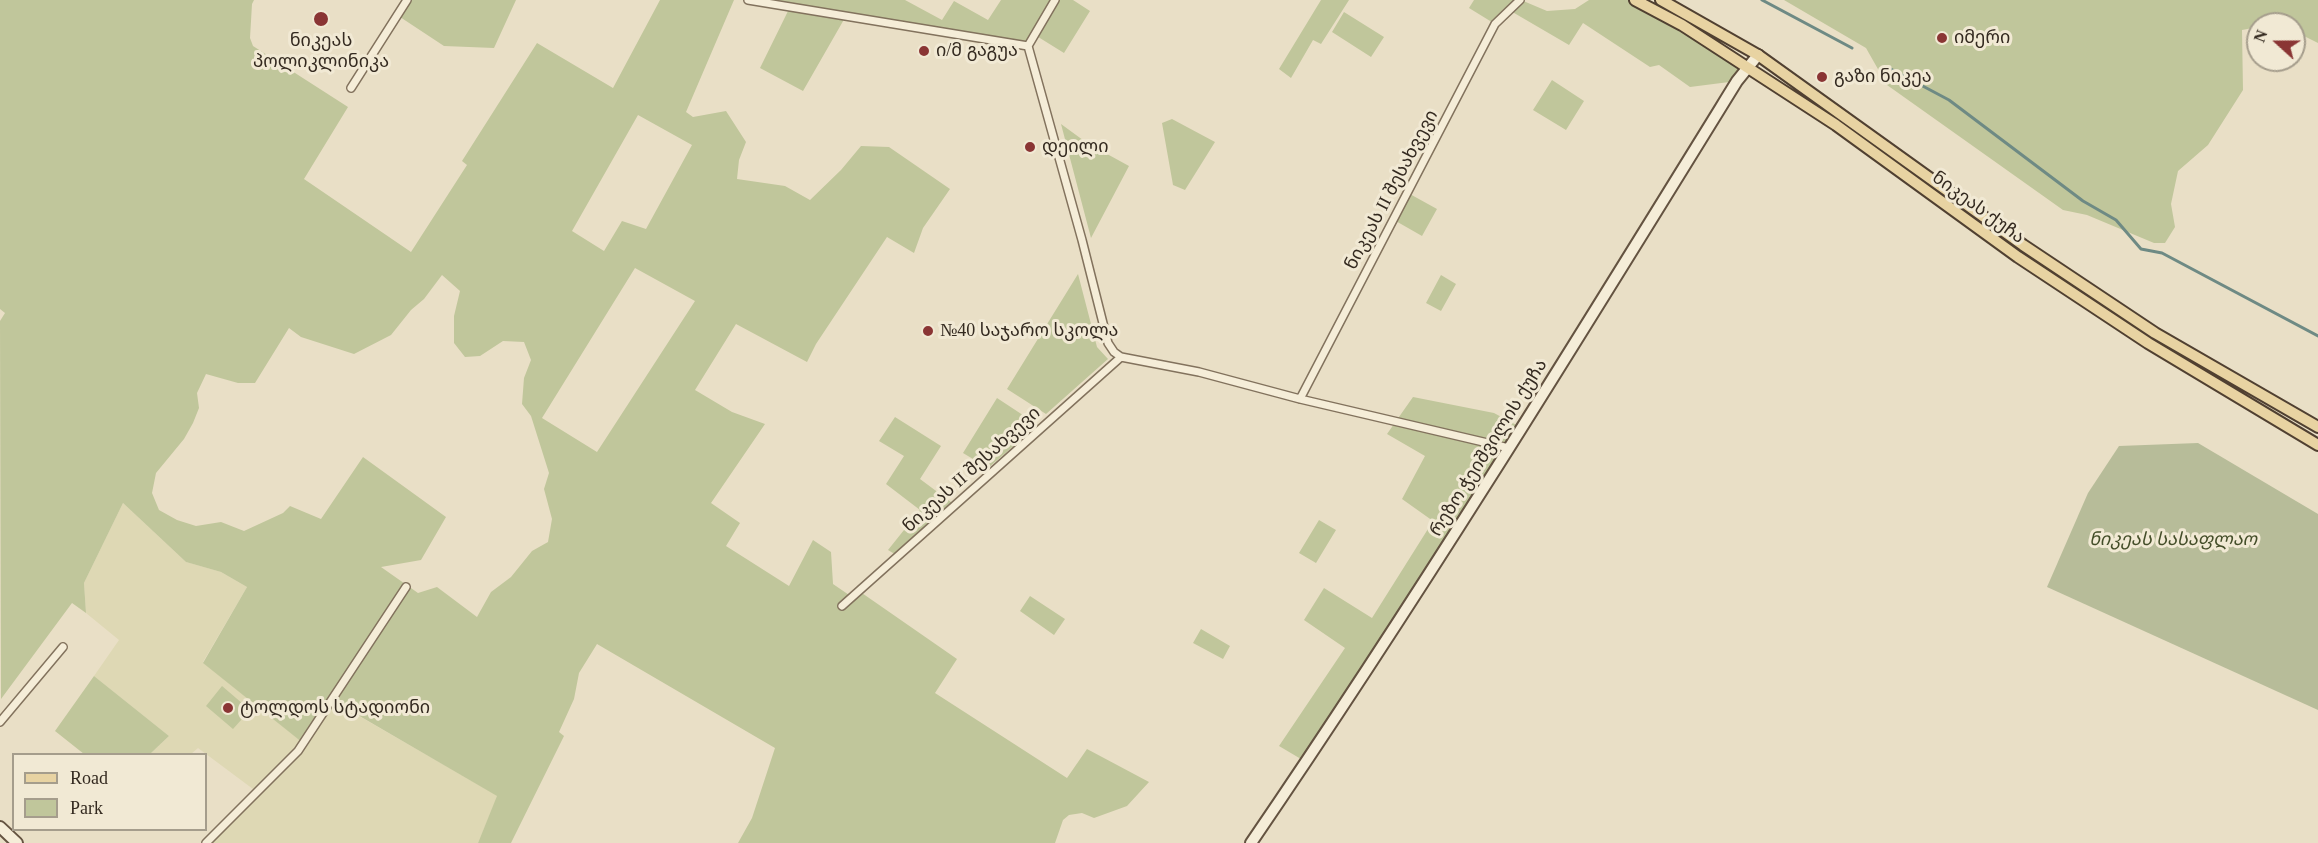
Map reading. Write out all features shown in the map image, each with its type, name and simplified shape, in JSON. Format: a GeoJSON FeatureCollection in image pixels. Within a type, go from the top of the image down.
{"type":"FeatureCollection","features":[{"type":"Feature","properties":{"kind":"main road","name":"ნიკეას ქუჩა"},"geometry":{"type":"LineString","coordinates":[[1635,0],[1682,25],[1748,66],[1836,125],[2070,292],[2148,344],[2318,445]]}},
{"type":"Feature","properties":{"kind":"main road","name":"ნიკეას ქუჩა"},"geometry":{"type":"LineString","coordinates":[[1661,0],[1758,55],[1985,219],[2155,333],[2315,426]]}},
{"type":"Feature","properties":{"kind":"main road","name":"რეზო ჭეიშვილის ქუჩა"},"geometry":{"type":"LineString","coordinates":[[1251,843],[1395,627],[1748,66],[1758,55]]}},
{"type":"Feature","properties":{"kind":"main road"},"geometry":{"type":"LineString","coordinates":[[0,827],[17,843]]}},
{"type":"Feature","properties":{"kind":"street"},"geometry":{"type":"LineString","coordinates":[[351,88],[407,0]]}},
{"type":"Feature","properties":{"kind":"street"},"geometry":{"type":"LineString","coordinates":[[748,0],[1028,46]]}},
{"type":"Feature","properties":{"kind":"street"},"geometry":{"type":"LineString","coordinates":[[1055,0],[1028,46],[1108,343],[1114,352],[1121,357],[1199,372],[1300,399],[1509,448]]}},
{"type":"Feature","properties":{"kind":"street","name":"ნიკეას II შესახვევი"},"geometry":{"type":"LineString","coordinates":[[1300,399],[1495,24],[1520,0]]}},
{"type":"Feature","properties":{"kind":"street","name":"ნიკეას II შესახვევი"},"geometry":{"type":"LineString","coordinates":[[842,606],[1121,357]]}},
{"type":"Feature","properties":{"kind":"street"},"geometry":{"type":"LineString","coordinates":[[206,843],[298,751],[406,587]]}},
{"type":"Feature","properties":{"kind":"street"},"geometry":{"type":"LineString","coordinates":[[0,722],[63,646]]}},
{"type":"Feature","properties":{"kind":"shaded area"},"geometry":{"type":"Polygon","coordinates":[[[123,503],[186,562],[221,572],[247,587],[203,662],[303,742],[331,700],[498,796],[478,843],[206,843],[257,792],[198,748],[192,753],[151,753],[169,736],[94,676],[119,640],[86,613],[84,583],[123,503]]]}},
{"type":"Feature","properties":{"kind":"green space"},"geometry":{"type":"Polygon","coordinates":[[[0,0],[254,0],[250,38],[253,46],[348,107],[304,179],[411,252],[467,165],[462,161],[537,43],[613,88],[660,0],[734,0],[686,112],[693,117],[726,111],[746,142],[739,160],[737,179],[785,186],[810,200],[841,170],[861,146],[889,147],[950,189],[923,228],[914,253],[887,237],[816,344],[807,362],[736,324],[695,390],[732,412],[765,424],[711,503],[740,523],[726,546],[789,586],[813,540],[831,552],[833,584],[852,597],[859,591],[957,659],[935,693],[1067,778],[1087,749],[1149,782],[1127,806],[1094,818],[1082,813],[1069,815],[1063,820],[1055,843],[738,843],[752,818],[775,748],[597,644],[579,673],[574,699],[559,732],[564,736],[511,843],[478,843],[497,796],[332,700],[303,743],[203,663],[247,587],[221,572],[186,562],[123,503],[84,583],[86,613],[72,603],[1,699],[0,321],[5,313],[0,309],[0,0]],[[638,115],[572,231],[604,251],[622,221],[646,229],[692,145],[638,115]],[[635,268],[542,418],[597,452],[695,301],[635,268]],[[442,275],[424,299],[411,310],[391,335],[354,354],[301,337],[289,328],[255,383],[238,383],[206,374],[197,393],[199,408],[193,423],[184,439],[156,473],[152,493],[159,510],[177,520],[196,526],[221,522],[244,531],[283,513],[290,506],[321,519],[363,457],[446,517],[421,560],[381,567],[418,593],[437,587],[477,617],[491,592],[511,577],[532,551],[548,542],[552,519],[544,489],[549,473],[531,416],[522,404],[524,378],[531,360],[524,342],[503,341],[480,356],[465,357],[454,343],[454,316],[460,291],[442,275]]]}},
{"type":"Feature","properties":{"kind":"green space"},"geometry":{"type":"Polygon","coordinates":[[[407,0],[516,0],[494,48],[444,46],[397,15],[407,0]]]}},
{"type":"Feature","properties":{"kind":"green space"},"geometry":{"type":"Polygon","coordinates":[[[748,0],[905,0],[942,20],[954,1],[988,20],[1001,0],[1073,0],[1090,11],[1064,53],[1035,35],[1028,46],[846,16],[803,91],[760,68],[790,7],[748,0]]]}},
{"type":"Feature","properties":{"kind":"green space"},"geometry":{"type":"Polygon","coordinates":[[[1321,0],[1349,0],[1321,44],[1313,40],[1291,78],[1279,69],[1321,0]]]}},
{"type":"Feature","properties":{"kind":"green space"},"geometry":{"type":"Polygon","coordinates":[[[1474,0],[1521,0],[1547,11],[1575,9],[1589,0],[1635,0],[1748,66],[1737,81],[1690,87],[1659,65],[1650,67],[1583,23],[1569,45],[1509,10],[1495,24],[1469,8],[1474,0]]]}},
{"type":"Feature","properties":{"kind":"green space"},"geometry":{"type":"Polygon","coordinates":[[[1784,0],[2318,0],[2318,43],[2306,37],[2306,12],[2246,12],[2246,29],[2242,30],[2243,90],[2208,145],[2178,171],[2171,204],[2175,227],[2165,243],[2154,243],[2087,215],[2063,210],[1887,85],[1866,48],[1784,0]]]}},
{"type":"Feature","properties":{"kind":"green space"},"geometry":{"type":"Polygon","coordinates":[[[1344,12],[1384,37],[1371,57],[1332,32],[1344,12]]]}},
{"type":"Feature","properties":{"kind":"green space"},"geometry":{"type":"Polygon","coordinates":[[[1552,80],[1584,101],[1566,130],[1533,110],[1552,80]]]}},
{"type":"Feature","properties":{"kind":"green space"},"geometry":{"type":"Polygon","coordinates":[[[1172,119],[1215,142],[1185,190],[1173,185],[1162,123],[1172,119]]]}},
{"type":"Feature","properties":{"kind":"green space"},"geometry":{"type":"Polygon","coordinates":[[[1061,124],[1087,143],[1129,166],[1091,238],[1061,124]]]}},
{"type":"Feature","properties":{"kind":"green space"},"geometry":{"type":"Polygon","coordinates":[[[1408,193],[1437,209],[1422,236],[1394,220],[1408,193]]]}},
{"type":"Feature","properties":{"kind":"green space"},"geometry":{"type":"Polygon","coordinates":[[[1078,274],[1097,347],[1108,359],[1046,414],[1007,389],[1078,274]]]}},
{"type":"Feature","properties":{"kind":"green space"},"geometry":{"type":"Polygon","coordinates":[[[1441,275],[1456,284],[1441,311],[1426,303],[1441,275]]]}},
{"type":"Feature","properties":{"kind":"green space"},"geometry":{"type":"Polygon","coordinates":[[[1413,397],[1494,413],[1520,427],[1306,762],[1279,746],[1345,648],[1304,620],[1324,588],[1372,618],[1433,521],[1402,499],[1425,456],[1387,434],[1413,397]]]}},
{"type":"Feature","properties":{"kind":"green space"},"geometry":{"type":"Polygon","coordinates":[[[997,398],[1038,425],[988,468],[963,453],[997,398]]]}},
{"type":"Feature","properties":{"kind":"green space"},"geometry":{"type":"Polygon","coordinates":[[[895,417],[941,446],[920,479],[955,505],[898,556],[888,550],[920,510],[886,484],[904,456],[879,441],[895,417]]]}},
{"type":"Feature","properties":{"kind":"green space","name":"ნიკეას სასაფლაო"},"geometry":{"type":"Polygon","coordinates":[[[2198,443],[2318,514],[2318,710],[2047,587],[2088,493],[2119,446],[2198,443]]]}},
{"type":"Feature","properties":{"kind":"green space"},"geometry":{"type":"Polygon","coordinates":[[[1319,520],[1336,530],[1316,563],[1299,553],[1319,520]]]}},
{"type":"Feature","properties":{"kind":"green space"},"geometry":{"type":"Polygon","coordinates":[[[1030,596],[1065,619],[1054,635],[1020,611],[1030,596]]]}},
{"type":"Feature","properties":{"kind":"green space"},"geometry":{"type":"Polygon","coordinates":[[[1201,629],[1230,646],[1223,659],[1193,643],[1201,629]]]}},
{"type":"Feature","properties":{"kind":"green space"},"geometry":{"type":"Polygon","coordinates":[[[94,676],[169,736],[151,753],[83,753],[55,731],[94,676]]]}},
{"type":"Feature","properties":{"kind":"green space","name":"ტოლდოს სტადიონი"},"geometry":{"type":"Polygon","coordinates":[[[222,686],[250,710],[233,729],[206,706],[222,686]]]}},
{"type":"Feature","properties":{"kind":"waterway"},"geometry":{"type":"LineString","coordinates":[[1762,0],[1852,48]]}},
{"type":"Feature","properties":{"kind":"waterway"},"geometry":{"type":"LineString","coordinates":[[1887,67],[1949,100],[2083,201],[2116,220],[2141,249],[2162,253],[2318,336]]}},
{"type":"Feature","properties":{"kind":"place","name":"ნიკეას პოლიკლინიკა"},"geometry":{"type":"Point","coordinates":[321,19]}},
{"type":"Feature","properties":{"kind":"place","name":"იმერი"},"geometry":{"type":"Point","coordinates":[1942,38]}},
{"type":"Feature","properties":{"kind":"place","name":"ი/მ გაგუა"},"geometry":{"type":"Point","coordinates":[924,51]}},
{"type":"Feature","properties":{"kind":"place","name":"გაზი ნიკეა"},"geometry":{"type":"Point","coordinates":[1822,77]}},
{"type":"Feature","properties":{"kind":"place","name":"დეილი"},"geometry":{"type":"Point","coordinates":[1030,147]}},
{"type":"Feature","properties":{"kind":"place","name":"№40 საჯარო სკოლა"},"geometry":{"type":"Point","coordinates":[928,331]}},
{"type":"Feature","properties":{"kind":"place","name":"ტოლდოს სტადიონი"},"geometry":{"type":"Point","coordinates":[228,708]}}]}
